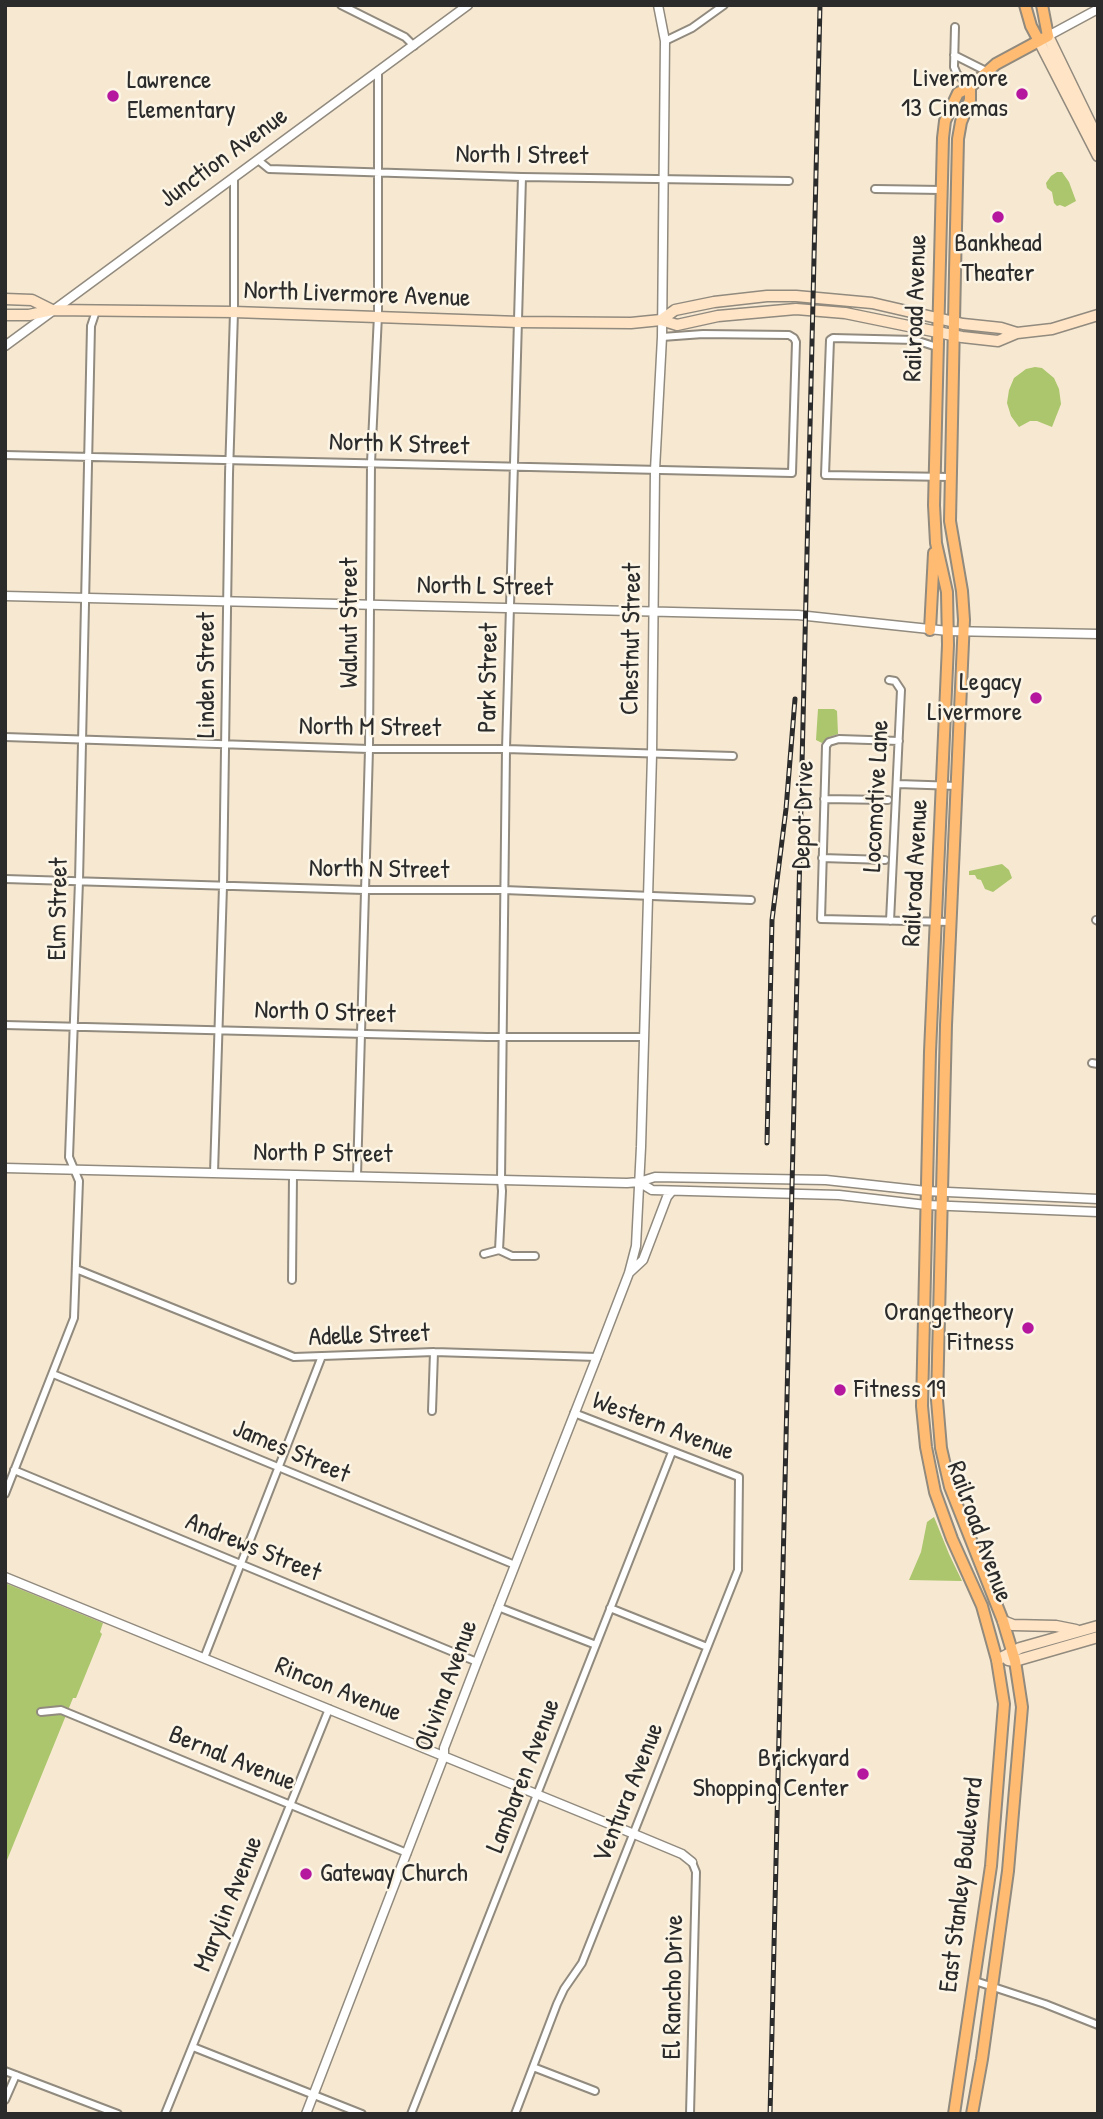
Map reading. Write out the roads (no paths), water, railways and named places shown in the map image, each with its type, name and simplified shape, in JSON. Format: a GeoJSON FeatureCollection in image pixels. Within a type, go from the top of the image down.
{"type":"FeatureCollection","features":[{"type":"Feature","properties":{"kind":"main road"},"geometry":{"type":"LineString","coordinates":[[1025,5],[1031,26],[1044,38],[1098,139]]}},
{"type":"Feature","properties":{"kind":"main road"},"geometry":{"type":"LineString","coordinates":[[1042,5],[1044,38],[1098,156]]}},
{"type":"Feature","properties":{"kind":"main road"},"geometry":{"type":"LineString","coordinates":[[970,87],[986,71],[1044,38]]}},
{"type":"Feature","properties":{"kind":"main road","name":"Railroad Avenue"},"geometry":{"type":"LineString","coordinates":[[997,1660],[982,1606],[940,1507],[926,1447],[921,1387],[948,631],[947,592],[934,530],[942,190],[945,121],[958,93],[970,87],[970,100],[961,122],[958,139],[953,321],[950,521],[962,591],[963,631],[941,1192],[937,1400],[941,1448],[956,1508],[1003,1621],[1013,1656]]}},
{"type":"Feature","properties":{"kind":"main road","name":"North Livermore Avenue"},"geometry":{"type":"LineString","coordinates":[[661,320],[675,310],[714,302],[767,296],[796,296],[859,301],[1017,333]]}},
{"type":"Feature","properties":{"kind":"main road","name":"North Livermore Avenue"},"geometry":{"type":"LineString","coordinates":[[5,299],[32,300],[52,310]]}},
{"type":"Feature","properties":{"kind":"main road","name":"North Livermore Avenue"},"geometry":{"type":"LineString","coordinates":[[5,315],[29,315],[52,310],[234,312],[519,322],[631,323],[661,320],[677,325],[718,316],[796,309],[845,313],[953,335],[998,341],[1017,333],[1052,328],[1098,315]]}},
{"type":"Feature","properties":{"kind":"main road"},"geometry":{"type":"LineString","coordinates":[[930,630],[934,530]]}},
{"type":"Feature","properties":{"kind":"main road"},"geometry":{"type":"LineString","coordinates":[[1003,1621],[1013,1625],[1056,1626],[1077,1630]]}},
{"type":"Feature","properties":{"kind":"main road"},"geometry":{"type":"LineString","coordinates":[[1013,1656],[1077,1630],[1098,1626]]}},
{"type":"Feature","properties":{"kind":"main road"},"geometry":{"type":"LineString","coordinates":[[997,1660],[1098,1637]]}},
{"type":"Feature","properties":{"kind":"main road","name":"East Stanley Boulevard"},"geometry":{"type":"LineString","coordinates":[[972,2114],[1008,1871],[1022,1707],[1013,1656]]}},
{"type":"Feature","properties":{"kind":"main road","name":"East Stanley Boulevard"},"geometry":{"type":"LineString","coordinates":[[954,2114],[990,1866],[1004,1704],[997,1660]]}},
{"type":"Feature","properties":{"kind":"street"},"geometry":{"type":"LineString","coordinates":[[341,5],[405,37],[414,46]]}},
{"type":"Feature","properties":{"kind":"street","name":"Junction Avenue"},"geometry":{"type":"LineString","coordinates":[[5,346],[468,5]]}},
{"type":"Feature","properties":{"kind":"street","name":"Chestnut Street"},"geometry":{"type":"LineString","coordinates":[[629,1273],[636,1246],[639,1182],[652,754],[655,470],[662,337],[665,41],[658,5]]}},
{"type":"Feature","properties":{"kind":"street"},"geometry":{"type":"LineString","coordinates":[[665,41],[692,29],[724,5]]}},
{"type":"Feature","properties":{"kind":"street"},"geometry":{"type":"LineString","coordinates":[[1044,38],[1098,9]]}},
{"type":"Feature","properties":{"kind":"street"},"geometry":{"type":"LineString","coordinates":[[955,27],[954,55],[957,74],[970,87]]}},
{"type":"Feature","properties":{"kind":"street"},"geometry":{"type":"LineString","coordinates":[[954,55],[986,71]]}},
{"type":"Feature","properties":{"kind":"street","name":"Walnut Street"},"geometry":{"type":"LineString","coordinates":[[357,1176],[369,749],[371,463],[378,315],[378,72]]}},
{"type":"Feature","properties":{"kind":"street","name":"North I Street"},"geometry":{"type":"LineString","coordinates":[[258,160],[268,169],[522,177],[789,181]]}},
{"type":"Feature","properties":{"kind":"street","name":"Linden Street"},"geometry":{"type":"LineString","coordinates":[[214,1173],[226,744],[234,177]]}},
{"type":"Feature","properties":{"kind":"street","name":"Park Street"},"geometry":{"type":"LineString","coordinates":[[499,1250],[502,1191],[506,750],[522,177]]}},
{"type":"Feature","properties":{"kind":"street"},"geometry":{"type":"LineString","coordinates":[[875,189],[942,190]]}},
{"type":"Feature","properties":{"kind":"street","name":"Elm Street"},"geometry":{"type":"LineString","coordinates":[[5,1494],[74,1318],[79,1181],[69,1157],[79,881],[91,326],[96,311]]}},
{"type":"Feature","properties":{"kind":"street","name":"North K Street"},"geometry":{"type":"LineString","coordinates":[[5,455],[792,473],[794,338],[789,335],[703,334],[662,337]]}},
{"type":"Feature","properties":{"kind":"street"},"geometry":{"type":"LineString","coordinates":[[937,346],[915,340],[830,340],[825,475],[950,477]]}},
{"type":"Feature","properties":{"kind":"street","name":"North L Street"},"geometry":{"type":"LineString","coordinates":[[5,596],[805,616],[930,630],[1098,634]]}},
{"type":"Feature","properties":{"kind":"street","name":"Locomotive Lane"},"geometry":{"type":"LineString","coordinates":[[889,680],[895,681],[901,690],[890,921]]}},
{"type":"Feature","properties":{"kind":"street","name":"North M Street"},"geometry":{"type":"LineString","coordinates":[[5,737],[369,749],[733,756]]}},
{"type":"Feature","properties":{"kind":"street","name":"Depot Drive"},"geometry":{"type":"LineString","coordinates":[[890,921],[821,919],[825,752],[829,742],[839,739],[899,741]]}},
{"type":"Feature","properties":{"kind":"street"},"geometry":{"type":"LineString","coordinates":[[898,784],[957,786]]}},
{"type":"Feature","properties":{"kind":"street"},"geometry":{"type":"LineString","coordinates":[[824,799],[888,800]]}},
{"type":"Feature","properties":{"kind":"street"},"geometry":{"type":"LineString","coordinates":[[822,858],[885,860]]}},
{"type":"Feature","properties":{"kind":"street","name":"North N Street"},"geometry":{"type":"LineString","coordinates":[[5,879],[364,890],[648,894],[751,900]]}},
{"type":"Feature","properties":{"kind":"street"},"geometry":{"type":"LineString","coordinates":[[890,921],[951,922]]}},
{"type":"Feature","properties":{"kind":"street","name":"North O Street"},"geometry":{"type":"LineString","coordinates":[[5,1025],[503,1037],[644,1037]]}},
{"type":"Feature","properties":{"kind":"street","name":"North P Street"},"geometry":{"type":"LineString","coordinates":[[5,1168],[501,1180],[639,1182],[655,1177],[826,1180],[926,1191],[1098,1199]]}},
{"type":"Feature","properties":{"kind":"street"},"geometry":{"type":"LineString","coordinates":[[292,1280],[293,1175]]}},
{"type":"Feature","properties":{"kind":"street","name":"North P Street"},"geometry":{"type":"LineString","coordinates":[[639,1182],[652,1190],[839,1195],[941,1206],[1098,1212]]}},
{"type":"Feature","properties":{"kind":"street"},"geometry":{"type":"LineString","coordinates":[[629,1273],[643,1260],[667,1197],[672,1191]]}},
{"type":"Feature","properties":{"kind":"street"},"geometry":{"type":"LineString","coordinates":[[484,1254],[499,1250],[512,1256],[535,1256]]}},
{"type":"Feature","properties":{"kind":"street","name":"Adelle Street"},"geometry":{"type":"LineString","coordinates":[[76,1269],[294,1357],[434,1352],[597,1357]]}},
{"type":"Feature","properties":{"kind":"street","name":"Olivina Avenue"},"geometry":{"type":"LineString","coordinates":[[306,2114],[444,1756],[444,1748],[498,1607],[629,1273]]}},
{"type":"Feature","properties":{"kind":"street"},"geometry":{"type":"LineString","coordinates":[[432,1411],[434,1352]]}},
{"type":"Feature","properties":{"kind":"street"},"geometry":{"type":"LineString","coordinates":[[204,1658],[322,1356]]}},
{"type":"Feature","properties":{"kind":"street","name":"James Street"},"geometry":{"type":"LineString","coordinates":[[53,1374],[515,1565]]}},
{"type":"Feature","properties":{"kind":"street","name":"Western Avenue"},"geometry":{"type":"LineString","coordinates":[[574,1413],[739,1477]]}},
{"type":"Feature","properties":{"kind":"street","name":"Lambaren Avenue"},"geometry":{"type":"LineString","coordinates":[[411,2114],[672,1452]]}},
{"type":"Feature","properties":{"kind":"street","name":"Andrews Street"},"geometry":{"type":"LineString","coordinates":[[14,1471],[477,1662]]}},
{"type":"Feature","properties":{"kind":"street","name":"Ventura Avenue"},"geometry":{"type":"LineString","coordinates":[[515,2114],[564,1989],[582,1963],[738,1570],[739,1477]]}},
{"type":"Feature","properties":{"kind":"street","name":"Rincon Avenue"},"geometry":{"type":"LineString","coordinates":[[5,1577],[634,1834],[682,1854],[692,1862]]}},
{"type":"Feature","properties":{"kind":"street"},"geometry":{"type":"LineString","coordinates":[[498,1607],[596,1645]]}},
{"type":"Feature","properties":{"kind":"street"},"geometry":{"type":"LineString","coordinates":[[610,1608],[707,1647]]}},
{"type":"Feature","properties":{"kind":"street","name":"Marylin Avenue"},"geometry":{"type":"LineString","coordinates":[[165,2114],[329,1709]]}},
{"type":"Feature","properties":{"kind":"street","name":"Bernal Avenue"},"geometry":{"type":"LineString","coordinates":[[41,1712],[61,1710],[407,1853]]}},
{"type":"Feature","properties":{"kind":"street","name":"El Rancho Drive"},"geometry":{"type":"LineString","coordinates":[[690,2114],[696,1871],[692,1862]]}},
{"type":"Feature","properties":{"kind":"street"},"geometry":{"type":"LineString","coordinates":[[975,1981],[1098,2025]]}},
{"type":"Feature","properties":{"kind":"street"},"geometry":{"type":"LineString","coordinates":[[194,2047],[362,2114]]}},
{"type":"Feature","properties":{"kind":"street"},"geometry":{"type":"LineString","coordinates":[[533,2067],[595,2091]]}},
{"type":"Feature","properties":{"kind":"street"},"geometry":{"type":"LineString","coordinates":[[5,2071],[118,2114]]}},
{"type":"Feature","properties":{"kind":"street"},"geometry":{"type":"LineString","coordinates":[[5,2100],[16,2075]]}},
{"type":"Feature","properties":{"kind":"railway"},"geometry":{"type":"LineString","coordinates":[[770,2114],[820,5]]}},
{"type":"Feature","properties":{"kind":"railway"},"geometry":{"type":"LineString","coordinates":[[767,1143],[772,920],[786,809],[795,699]]}},
{"type":"Feature","properties":{"kind":"place","name":"Livermore 13 Cinemas"},"geometry":{"type":"Point","coordinates":[1022,94]}},
{"type":"Feature","properties":{"kind":"place","name":"Lawrence Elementary"},"geometry":{"type":"Point","coordinates":[113,96]}},
{"type":"Feature","properties":{"kind":"place","name":"Bankhead Theater"},"geometry":{"type":"Point","coordinates":[998,217]}},
{"type":"Feature","properties":{"kind":"place","name":"Legacy Livermore"},"geometry":{"type":"Point","coordinates":[1036,698]}},
{"type":"Feature","properties":{"kind":"place","name":"Orangetheory Fitness"},"geometry":{"type":"Point","coordinates":[1028,1328]}},
{"type":"Feature","properties":{"kind":"place","name":"Fitness 19"},"geometry":{"type":"Point","coordinates":[840,1390]}},
{"type":"Feature","properties":{"kind":"place","name":"Brickyard Shopping Center"},"geometry":{"type":"Point","coordinates":[863,1774]}},
{"type":"Feature","properties":{"kind":"place","name":"Gateway Church"},"geometry":{"type":"Point","coordinates":[306,1874]}}]}
